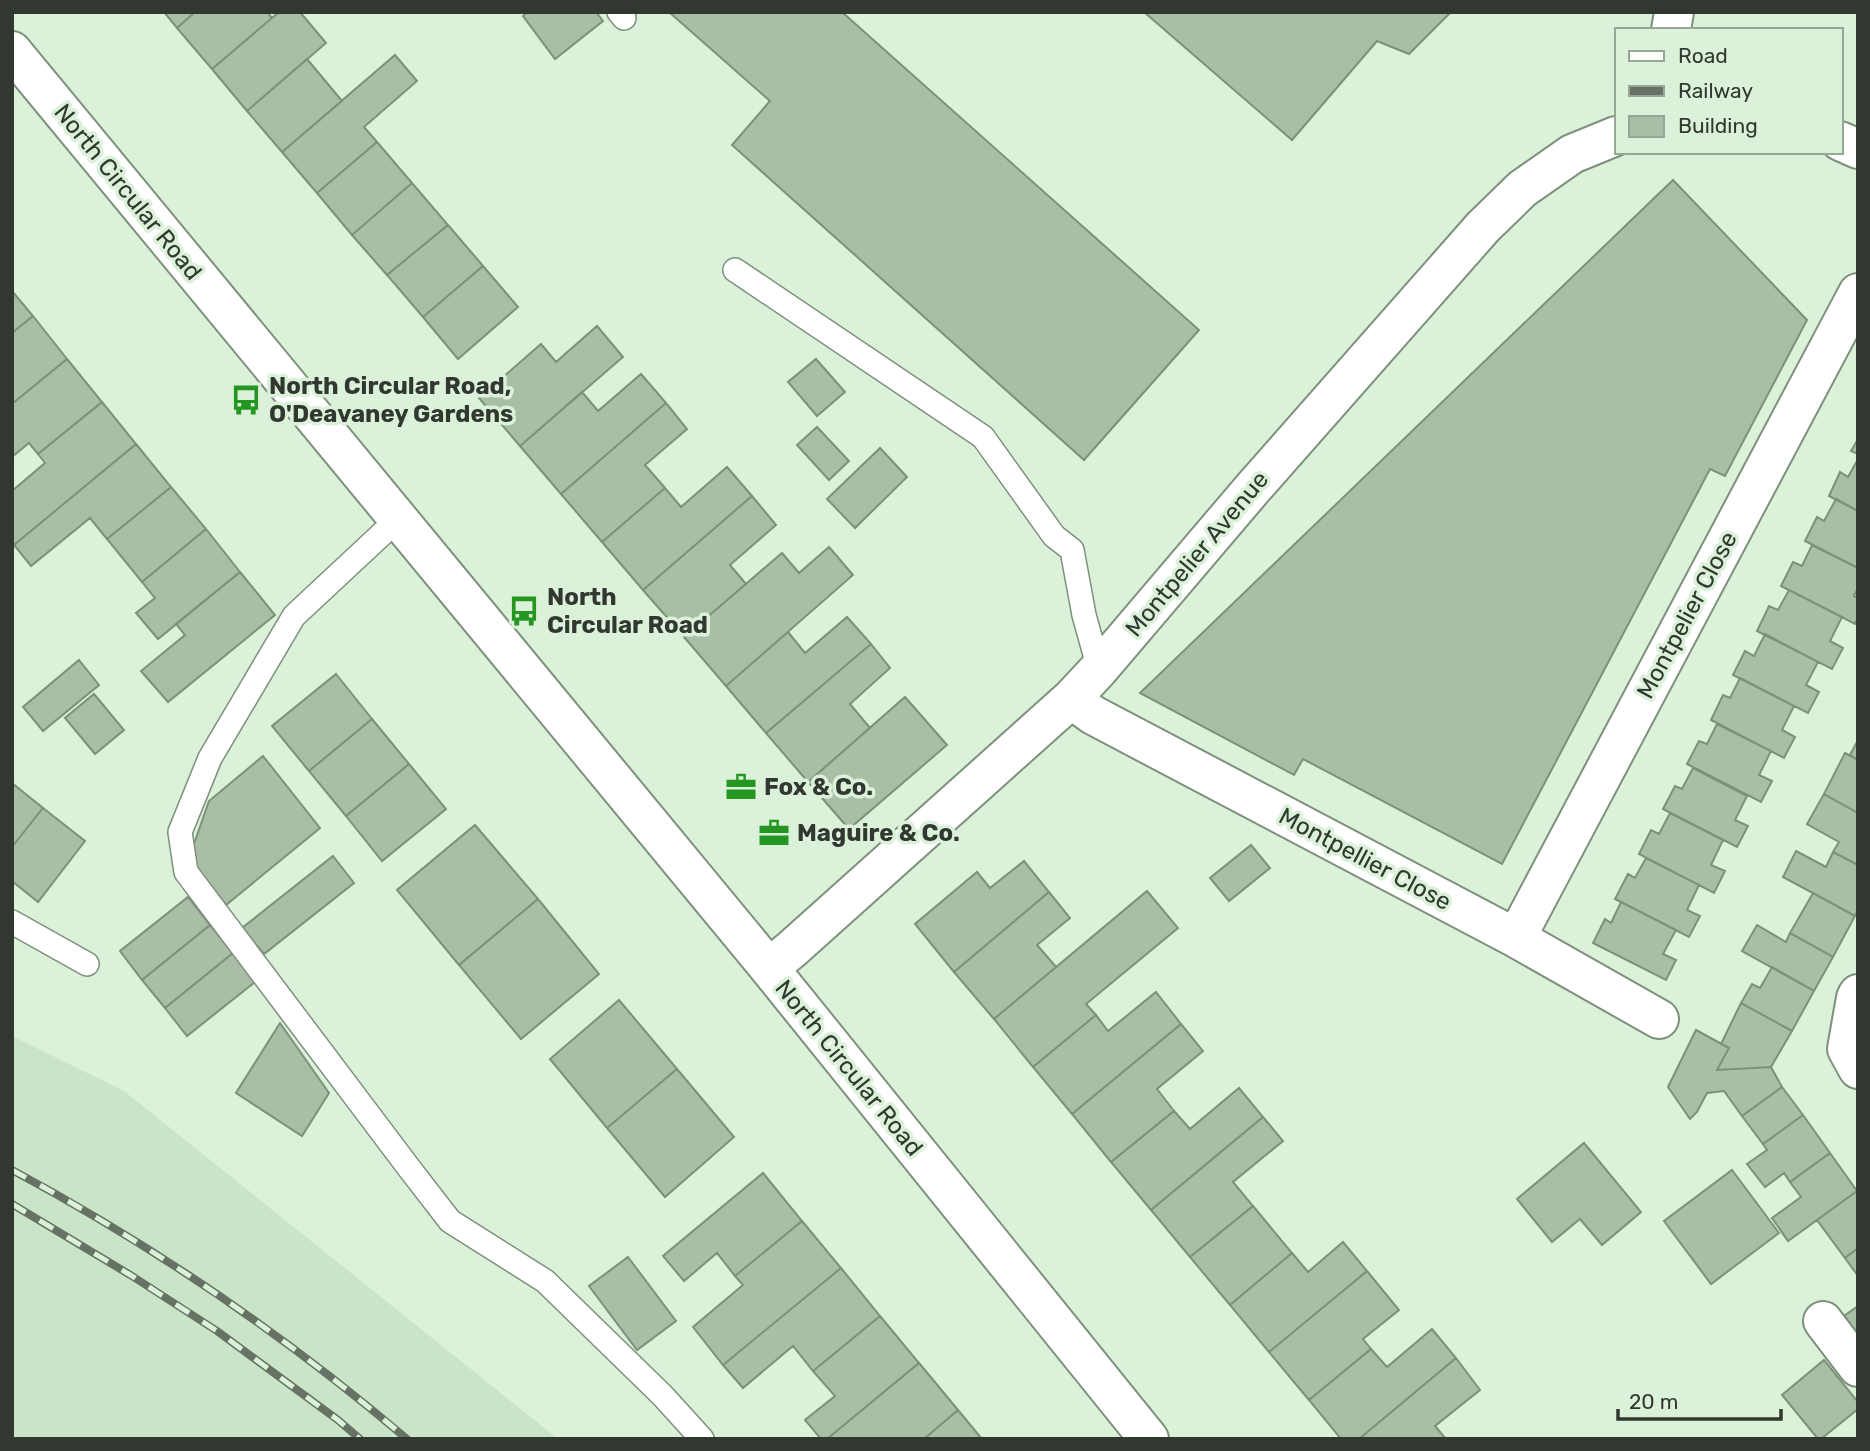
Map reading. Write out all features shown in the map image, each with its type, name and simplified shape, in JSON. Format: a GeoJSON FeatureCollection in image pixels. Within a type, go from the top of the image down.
{"type":"FeatureCollection","features":[{"type":"Feature","properties":{"kind":"street","name":"North Circular Road"},"geometry":{"type":"LineString","coordinates":[[12,51],[769,968],[1149,1439]]}},
{"type":"Feature","properties":{"kind":"street","name":"Montpelier Avenue"},"geometry":{"type":"LineString","coordinates":[[769,968],[1071,699],[1483,227],[1522,189],[1573,153],[1615,136]]}},
{"type":"Feature","properties":{"kind":"street"},"geometry":{"type":"LineString","coordinates":[[1842,142],[1858,149]]}},
{"type":"Feature","properties":{"kind":"street","name":"Montpelier Close"},"geometry":{"type":"LineString","coordinates":[[1516,938],[1858,293]]}},
{"type":"Feature","properties":{"kind":"street","name":"Montpellier Close"},"geometry":{"type":"LineString","coordinates":[[1071,699],[1093,715],[1516,938],[1659,1018]]}},
{"type":"Feature","properties":{"kind":"street"},"geometry":{"type":"LineString","coordinates":[[1858,994],[1847,1049],[1858,1069]]}},
{"type":"Feature","properties":{"kind":"street"},"geometry":{"type":"LineString","coordinates":[[1823,1321],[1858,1367]]}},
{"type":"Feature","properties":{"kind":"lane"},"geometry":{"type":"LineString","coordinates":[[736,270],[983,437],[1054,536],[1072,550],[1084,615],[1099,669]]}},
{"type":"Feature","properties":{"kind":"lane"},"geometry":{"type":"LineString","coordinates":[[398,519],[294,616],[210,758],[180,832],[186,872],[450,1221],[545,1282],[663,1396],[702,1439]]}},
{"type":"Feature","properties":{"kind":"lane"},"geometry":{"type":"LineString","coordinates":[[12,922],[87,964]]}},
{"type":"Feature","properties":{"kind":"shaded area"},"geometry":{"type":"Polygon","coordinates":[[[12,1036],[124,1091],[558,1439],[12,1439],[12,1036]]]}},
{"type":"Feature","properties":{"kind":"building"},"geometry":{"type":"Polygon","coordinates":[[[164,12],[195,12],[177,28],[164,12]]]}},
{"type":"Feature","properties":{"kind":"building"},"geometry":{"type":"Polygon","coordinates":[[[195,12],[267,12],[272,18],[212,69],[177,28],[195,12]]]}},
{"type":"Feature","properties":{"kind":"building"},"geometry":{"type":"Polygon","coordinates":[[[279,12],[300,12],[326,43],[247,111],[212,69],[279,12]]]}},
{"type":"Feature","properties":{"kind":"building"},"geometry":{"type":"Polygon","coordinates":[[[527,12],[596,12],[603,21],[555,59],[523,16],[527,12]]]}},
{"type":"Feature","properties":{"kind":"building"},"geometry":{"type":"Polygon","coordinates":[[[669,12],[842,12],[1199,330],[1084,460],[732,145],[770,101],[669,12]]]}},
{"type":"Feature","properties":{"kind":"building"},"geometry":{"type":"Polygon","coordinates":[[[1144,12],[1451,12],[1409,54],[1377,41],[1292,140],[1144,12]]]}},
{"type":"Feature","properties":{"kind":"building"},"geometry":{"type":"Polygon","coordinates":[[[395,55],[417,81],[364,127],[377,142],[317,193],[282,152],[395,55]]]}},
{"type":"Feature","properties":{"kind":"building"},"geometry":{"type":"Polygon","coordinates":[[[307,59],[342,101],[282,152],[247,111],[307,59]]]}},
{"type":"Feature","properties":{"kind":"building"},"geometry":{"type":"Polygon","coordinates":[[[377,142],[412,183],[352,235],[317,193],[377,142]]]}},
{"type":"Feature","properties":{"kind":"building"},"geometry":{"type":"Polygon","coordinates":[[[1673,180],[1807,320],[1725,476],[1710,469],[1502,864],[1303,759],[1294,775],[1140,693],[1673,180]]]}},
{"type":"Feature","properties":{"kind":"building"},"geometry":{"type":"Polygon","coordinates":[[[412,183],[448,225],[387,275],[352,235],[412,183]]]}},
{"type":"Feature","properties":{"kind":"building"},"geometry":{"type":"Polygon","coordinates":[[[448,225],[483,266],[423,317],[387,275],[448,225]]]}},
{"type":"Feature","properties":{"kind":"building"},"geometry":{"type":"Polygon","coordinates":[[[483,266],[518,307],[458,359],[423,317],[483,266]]]}},
{"type":"Feature","properties":{"kind":"building"},"geometry":{"type":"Polygon","coordinates":[[[12,291],[33,316],[12,333],[12,291]]]}},
{"type":"Feature","properties":{"kind":"building"},"geometry":{"type":"Polygon","coordinates":[[[33,316],[67,359],[12,404],[12,333],[33,316]]]}},
{"type":"Feature","properties":{"kind":"building"},"geometry":{"type":"Polygon","coordinates":[[[597,326],[623,357],[520,446],[479,398],[541,344],[556,362],[597,326]]]}},
{"type":"Feature","properties":{"kind":"building"},"geometry":{"type":"Polygon","coordinates":[[[67,359],[102,402],[38,454],[29,443],[12,457],[12,404],[67,359]]]}},
{"type":"Feature","properties":{"kind":"building"},"geometry":{"type":"Polygon","coordinates":[[[816,359],[845,392],[817,416],[788,382],[816,359]]]}},
{"type":"Feature","properties":{"kind":"building"},"geometry":{"type":"Polygon","coordinates":[[[641,374],[666,403],[561,494],[520,446],[582,392],[598,411],[641,374]]]}},
{"type":"Feature","properties":{"kind":"building"},"geometry":{"type":"Polygon","coordinates":[[[102,402],[136,444],[14,545],[12,491],[45,463],[38,454],[102,402]]]}},
{"type":"Feature","properties":{"kind":"building"},"geometry":{"type":"Polygon","coordinates":[[[666,403],[687,429],[645,465],[665,488],[602,542],[561,494],[666,403]]]}},
{"type":"Feature","properties":{"kind":"building"},"geometry":{"type":"Polygon","coordinates":[[[817,427],[849,461],[829,480],[797,445],[817,427]]]}},
{"type":"Feature","properties":{"kind":"building"},"geometry":{"type":"Polygon","coordinates":[[[1858,439],[1858,454],[1851,451],[1858,439]]]}},
{"type":"Feature","properties":{"kind":"building"},"geometry":{"type":"Polygon","coordinates":[[[136,444],[171,487],[107,539],[90,518],[31,566],[14,545],[136,444]]]}},
{"type":"Feature","properties":{"kind":"building"},"geometry":{"type":"Polygon","coordinates":[[[880,448],[907,477],[855,528],[827,499],[880,448]]]}},
{"type":"Feature","properties":{"kind":"building"},"geometry":{"type":"Polygon","coordinates":[[[1858,459],[1858,511],[1829,496],[1840,472],[1848,477],[1858,459]]]}},
{"type":"Feature","properties":{"kind":"building"},"geometry":{"type":"Polygon","coordinates":[[[727,467],[752,496],[643,590],[602,542],[665,488],[681,507],[727,467]]]}},
{"type":"Feature","properties":{"kind":"building"},"geometry":{"type":"Polygon","coordinates":[[[171,487],[206,529],[142,582],[107,539],[171,487]]]}},
{"type":"Feature","properties":{"kind":"building"},"geometry":{"type":"Polygon","coordinates":[[[752,496],[776,525],[730,565],[746,584],[684,637],[643,590],[752,496]]]}},
{"type":"Feature","properties":{"kind":"building"},"geometry":{"type":"Polygon","coordinates":[[[1836,499],[1858,511],[1858,568],[1805,541],[1817,517],[1824,521],[1836,499]]]}},
{"type":"Feature","properties":{"kind":"building"},"geometry":{"type":"Polygon","coordinates":[[[206,529],[240,572],[158,639],[136,613],[155,598],[142,582],[206,529]]]}},
{"type":"Feature","properties":{"kind":"building"},"geometry":{"type":"Polygon","coordinates":[[[1812,545],[1858,568],[1858,588],[1854,596],[1858,598],[1858,618],[1855,624],[1781,586],[1793,562],[1802,566],[1812,545]]]}},
{"type":"Feature","properties":{"kind":"building"},"geometry":{"type":"Polygon","coordinates":[[[829,547],[853,575],[726,686],[684,637],[782,553],[799,573],[829,547]]]}},
{"type":"Feature","properties":{"kind":"building"},"geometry":{"type":"Polygon","coordinates":[[[240,572],[275,615],[168,702],[141,671],[185,635],[176,624],[240,572]]]}},
{"type":"Feature","properties":{"kind":"building"},"geometry":{"type":"Polygon","coordinates":[[[1789,590],[1842,617],[1830,641],[1843,648],[1832,669],[1757,631],[1769,606],[1778,610],[1789,590]]]}},
{"type":"Feature","properties":{"kind":"building"},"geometry":{"type":"Polygon","coordinates":[[[847,617],[871,644],[766,733],[726,686],[788,632],[805,653],[847,617]]]}},
{"type":"Feature","properties":{"kind":"building"},"geometry":{"type":"Polygon","coordinates":[[[1765,634],[1818,662],[1806,685],[1819,692],[1808,713],[1733,675],[1745,651],[1754,656],[1765,634]]]}},
{"type":"Feature","properties":{"kind":"building"},"geometry":{"type":"Polygon","coordinates":[[[871,644],[890,668],[850,704],[870,728],[808,782],[766,733],[871,644]]]}},
{"type":"Feature","properties":{"kind":"building"},"geometry":{"type":"Polygon","coordinates":[[[79,660],[99,685],[43,731],[23,707],[79,660]]]}},
{"type":"Feature","properties":{"kind":"building"},"geometry":{"type":"Polygon","coordinates":[[[336,674],[372,719],[309,771],[272,726],[336,674]]]}},
{"type":"Feature","properties":{"kind":"building"},"geometry":{"type":"Polygon","coordinates":[[[1740,678],[1794,706],[1782,730],[1795,737],[1784,758],[1711,720],[1723,695],[1730,698],[1740,678]]]}},
{"type":"Feature","properties":{"kind":"building"},"geometry":{"type":"Polygon","coordinates":[[[94,694],[124,730],[95,754],[65,718],[94,694]]]}},
{"type":"Feature","properties":{"kind":"building"},"geometry":{"type":"Polygon","coordinates":[[[905,697],[947,745],[849,829],[808,782],[905,697]]]}},
{"type":"Feature","properties":{"kind":"building"},"geometry":{"type":"Polygon","coordinates":[[[372,719],[409,764],[346,816],[309,771],[372,719]]]}},
{"type":"Feature","properties":{"kind":"building"},"geometry":{"type":"Polygon","coordinates":[[[1717,724],[1771,751],[1759,775],[1772,781],[1761,802],[1687,764],[1699,741],[1707,744],[1717,724]]]}},
{"type":"Feature","properties":{"kind":"building"},"geometry":{"type":"Polygon","coordinates":[[[1858,740],[1858,760],[1850,755],[1858,740]]]}},
{"type":"Feature","properties":{"kind":"building"},"geometry":{"type":"Polygon","coordinates":[[[1845,753],[1858,760],[1858,813],[1824,794],[1845,753]]]}},
{"type":"Feature","properties":{"kind":"building"},"geometry":{"type":"Polygon","coordinates":[[[263,756],[320,828],[226,905],[189,858],[209,801],[263,756]]]}},
{"type":"Feature","properties":{"kind":"building"},"geometry":{"type":"Polygon","coordinates":[[[409,764],[446,809],[382,861],[346,816],[409,764]]]}},
{"type":"Feature","properties":{"kind":"building"},"geometry":{"type":"Polygon","coordinates":[[[1693,768],[1747,796],[1735,820],[1748,826],[1737,847],[1663,809],[1675,786],[1682,789],[1693,768]]]}},
{"type":"Feature","properties":{"kind":"building"},"geometry":{"type":"Polygon","coordinates":[[[12,783],[43,808],[12,847],[12,783]]]}},
{"type":"Feature","properties":{"kind":"building"},"geometry":{"type":"Polygon","coordinates":[[[1824,794],[1858,813],[1858,865],[1833,852],[1839,842],[1807,824],[1824,794]]]}},
{"type":"Feature","properties":{"kind":"building"},"geometry":{"type":"Polygon","coordinates":[[[43,808],[85,841],[38,902],[12,881],[12,847],[43,808]]]}},
{"type":"Feature","properties":{"kind":"building"},"geometry":{"type":"Polygon","coordinates":[[[1670,813],[1723,840],[1711,865],[1725,871],[1714,893],[1639,854],[1651,830],[1659,834],[1670,813]]]}},
{"type":"Feature","properties":{"kind":"building"},"geometry":{"type":"Polygon","coordinates":[[[475,825],[538,899],[459,965],[397,890],[475,825]]]}},
{"type":"Feature","properties":{"kind":"building"},"geometry":{"type":"Polygon","coordinates":[[[1251,845],[1270,868],[1229,901],[1210,878],[1251,845]]]}},
{"type":"Feature","properties":{"kind":"building"},"geometry":{"type":"Polygon","coordinates":[[[1796,851],[1826,867],[1833,852],[1858,865],[1858,910],[1855,916],[1783,877],[1796,851]]]}},
{"type":"Feature","properties":{"kind":"building"},"geometry":{"type":"Polygon","coordinates":[[[333,856],[354,883],[264,954],[242,928],[333,856]]]}},
{"type":"Feature","properties":{"kind":"building"},"geometry":{"type":"Polygon","coordinates":[[[1646,858],[1699,885],[1687,910],[1700,916],[1689,937],[1615,899],[1628,874],[1635,878],[1646,858]]]}},
{"type":"Feature","properties":{"kind":"building"},"geometry":{"type":"Polygon","coordinates":[[[1024,861],[1049,892],[954,972],[915,924],[977,872],[990,888],[1024,861]]]}},
{"type":"Feature","properties":{"kind":"building"},"geometry":{"type":"Polygon","coordinates":[[[1147,891],[1178,928],[1086,1004],[1096,1015],[1033,1067],[994,1019],[1147,891]]]}},
{"type":"Feature","properties":{"kind":"building"},"geometry":{"type":"Polygon","coordinates":[[[1049,892],[1070,918],[1037,945],[1056,967],[994,1019],[954,972],[1049,892]]]}},
{"type":"Feature","properties":{"kind":"building"},"geometry":{"type":"Polygon","coordinates":[[[1813,893],[1855,916],[1833,957],[1790,933],[1813,893]]]}},
{"type":"Feature","properties":{"kind":"building"},"geometry":{"type":"Polygon","coordinates":[[[188,897],[210,925],[142,980],[120,951],[188,897]]]}},
{"type":"Feature","properties":{"kind":"building"},"geometry":{"type":"Polygon","coordinates":[[[538,899],[599,974],[521,1039],[459,965],[538,899]]]}},
{"type":"Feature","properties":{"kind":"building"},"geometry":{"type":"Polygon","coordinates":[[[1621,902],[1676,930],[1663,954],[1676,960],[1666,980],[1593,943],[1605,919],[1611,923],[1621,902]]]}},
{"type":"Feature","properties":{"kind":"building"},"geometry":{"type":"Polygon","coordinates":[[[210,925],[233,953],[165,1008],[142,980],[210,925]]]}},
{"type":"Feature","properties":{"kind":"building"},"geometry":{"type":"Polygon","coordinates":[[[1757,925],[1786,942],[1790,933],[1833,957],[1814,991],[1742,951],[1757,925]]]}},
{"type":"Feature","properties":{"kind":"building"},"geometry":{"type":"Polygon","coordinates":[[[233,953],[255,982],[187,1036],[165,1008],[233,953]]]}},
{"type":"Feature","properties":{"kind":"building"},"geometry":{"type":"Polygon","coordinates":[[[1772,967],[1814,991],[1792,1031],[1741,1003],[1752,984],[1760,988],[1772,967]]]}},
{"type":"Feature","properties":{"kind":"building"},"geometry":{"type":"Polygon","coordinates":[[[1156,992],[1181,1024],[1072,1114],[1033,1067],[1096,1015],[1108,1031],[1156,992]]]}},
{"type":"Feature","properties":{"kind":"building"},"geometry":{"type":"Polygon","coordinates":[[[619,1000],[677,1069],[607,1128],[550,1059],[619,1000]]]}},
{"type":"Feature","properties":{"kind":"building"},"geometry":{"type":"Polygon","coordinates":[[[1741,1003],[1792,1031],[1771,1067],[1717,1070],[1729,1048],[1721,1044],[1741,1003]]]}},
{"type":"Feature","properties":{"kind":"building"},"geometry":{"type":"Polygon","coordinates":[[[280,1023],[329,1093],[302,1136],[236,1093],[280,1023]]]}},
{"type":"Feature","properties":{"kind":"building"},"geometry":{"type":"Polygon","coordinates":[[[1181,1024],[1203,1051],[1157,1089],[1174,1111],[1111,1162],[1072,1114],[1181,1024]]]}},
{"type":"Feature","properties":{"kind":"building"},"geometry":{"type":"Polygon","coordinates":[[[1696,1030],[1729,1048],[1717,1070],[1771,1067],[1782,1087],[1742,1116],[1724,1091],[1707,1093],[1690,1119],[1668,1087],[1696,1030]]]}},
{"type":"Feature","properties":{"kind":"building"},"geometry":{"type":"Polygon","coordinates":[[[677,1069],[734,1137],[665,1197],[607,1128],[677,1069]]]}},
{"type":"Feature","properties":{"kind":"building"},"geometry":{"type":"Polygon","coordinates":[[[1782,1087],[1803,1115],[1763,1144],[1742,1116],[1782,1087]]]}},
{"type":"Feature","properties":{"kind":"building"},"geometry":{"type":"Polygon","coordinates":[[[1239,1088],[1263,1117],[1151,1210],[1111,1162],[1174,1111],[1190,1129],[1239,1088]]]}},
{"type":"Feature","properties":{"kind":"building"},"geometry":{"type":"Polygon","coordinates":[[[1803,1115],[1830,1153],[1790,1182],[1784,1173],[1765,1187],[1747,1164],[1767,1150],[1763,1144],[1803,1115]]]}},
{"type":"Feature","properties":{"kind":"building"},"geometry":{"type":"Polygon","coordinates":[[[1263,1117],[1283,1141],[1233,1182],[1253,1206],[1190,1257],[1151,1210],[1263,1117]]]}},
{"type":"Feature","properties":{"kind":"building"},"geometry":{"type":"Polygon","coordinates":[[[1584,1143],[1641,1212],[1602,1245],[1580,1219],[1552,1242],[1517,1199],[1584,1143]]]}},
{"type":"Feature","properties":{"kind":"building"},"geometry":{"type":"Polygon","coordinates":[[[1830,1153],[1857,1191],[1788,1241],[1772,1218],[1801,1197],[1790,1182],[1830,1153]]]}},
{"type":"Feature","properties":{"kind":"building"},"geometry":{"type":"Polygon","coordinates":[[[1732,1170],[1779,1233],[1711,1284],[1664,1221],[1732,1170]]]}},
{"type":"Feature","properties":{"kind":"building"},"geometry":{"type":"Polygon","coordinates":[[[763,1173],[802,1221],[735,1276],[717,1253],[684,1281],[663,1256],[763,1173]]]}},
{"type":"Feature","properties":{"kind":"building"},"geometry":{"type":"Polygon","coordinates":[[[1857,1191],[1858,1248],[1845,1258],[1817,1220],[1857,1191]]]}},
{"type":"Feature","properties":{"kind":"building"},"geometry":{"type":"Polygon","coordinates":[[[1253,1206],[1292,1253],[1230,1305],[1190,1257],[1253,1206]]]}},
{"type":"Feature","properties":{"kind":"building"},"geometry":{"type":"Polygon","coordinates":[[[802,1221],[841,1268],[723,1365],[693,1327],[743,1285],[735,1276],[802,1221]]]}},
{"type":"Feature","properties":{"kind":"building"},"geometry":{"type":"Polygon","coordinates":[[[1343,1242],[1367,1271],[1269,1352],[1230,1305],[1292,1253],[1308,1272],[1343,1242]]]}},
{"type":"Feature","properties":{"kind":"building"},"geometry":{"type":"Polygon","coordinates":[[[1858,1248],[1858,1276],[1845,1258],[1858,1248]]]}},
{"type":"Feature","properties":{"kind":"building"},"geometry":{"type":"Polygon","coordinates":[[[628,1257],[676,1321],[637,1350],[589,1286],[628,1257]]]}},
{"type":"Feature","properties":{"kind":"building"},"geometry":{"type":"Polygon","coordinates":[[[841,1268],[880,1316],[813,1371],[793,1346],[743,1388],[723,1365],[841,1268]]]}},
{"type":"Feature","properties":{"kind":"building"},"geometry":{"type":"Polygon","coordinates":[[[1367,1271],[1399,1310],[1363,1339],[1371,1349],[1309,1400],[1269,1352],[1367,1271]]]}},
{"type":"Feature","properties":{"kind":"building"},"geometry":{"type":"Polygon","coordinates":[[[1858,1306],[1858,1334],[1844,1316],[1858,1306]]]}},
{"type":"Feature","properties":{"kind":"building"},"geometry":{"type":"Polygon","coordinates":[[[880,1316],[919,1363],[827,1439],[821,1439],[805,1420],[835,1396],[813,1371],[880,1316]]]}},
{"type":"Feature","properties":{"kind":"building"},"geometry":{"type":"Polygon","coordinates":[[[1432,1329],[1456,1358],[1359,1439],[1341,1439],[1309,1400],[1371,1349],[1387,1367],[1432,1329]]]}},
{"type":"Feature","properties":{"kind":"building"},"geometry":{"type":"Polygon","coordinates":[[[1456,1358],[1480,1390],[1435,1426],[1446,1439],[1359,1439],[1456,1358]]]}},
{"type":"Feature","properties":{"kind":"building"},"geometry":{"type":"Polygon","coordinates":[[[1824,1360],[1858,1402],[1858,1409],[1818,1439],[1782,1395],[1824,1360]]]}},
{"type":"Feature","properties":{"kind":"building"},"geometry":{"type":"Polygon","coordinates":[[[919,1363],[958,1410],[924,1439],[827,1439],[919,1363]]]}},
{"type":"Feature","properties":{"kind":"building"},"geometry":{"type":"Polygon","coordinates":[[[958,1410],[982,1439],[924,1439],[958,1410]]]}},
{"type":"Feature","properties":{"kind":"railway"},"geometry":{"type":"LineString","coordinates":[[12,1170],[116,1229],[217,1294],[314,1364],[407,1439]]}},
{"type":"Feature","properties":{"kind":"railway"},"geometry":{"type":"LineString","coordinates":[[12,1204],[217,1331],[360,1439]]}},
{"type":"Feature","properties":{"kind":"place","name":"North Circular Road, O'Deavaney Gardens"},"geometry":{"type":"Point","coordinates":[246,400]}},
{"type":"Feature","properties":{"kind":"place","name":"North Circular Road"},"geometry":{"type":"Point","coordinates":[524,611]}},
{"type":"Feature","properties":{"kind":"place","name":"Fox & Co."},"geometry":{"type":"Point","coordinates":[741,787]}},
{"type":"Feature","properties":{"kind":"place","name":"Maguire & Co."},"geometry":{"type":"Point","coordinates":[774,833]}}]}
